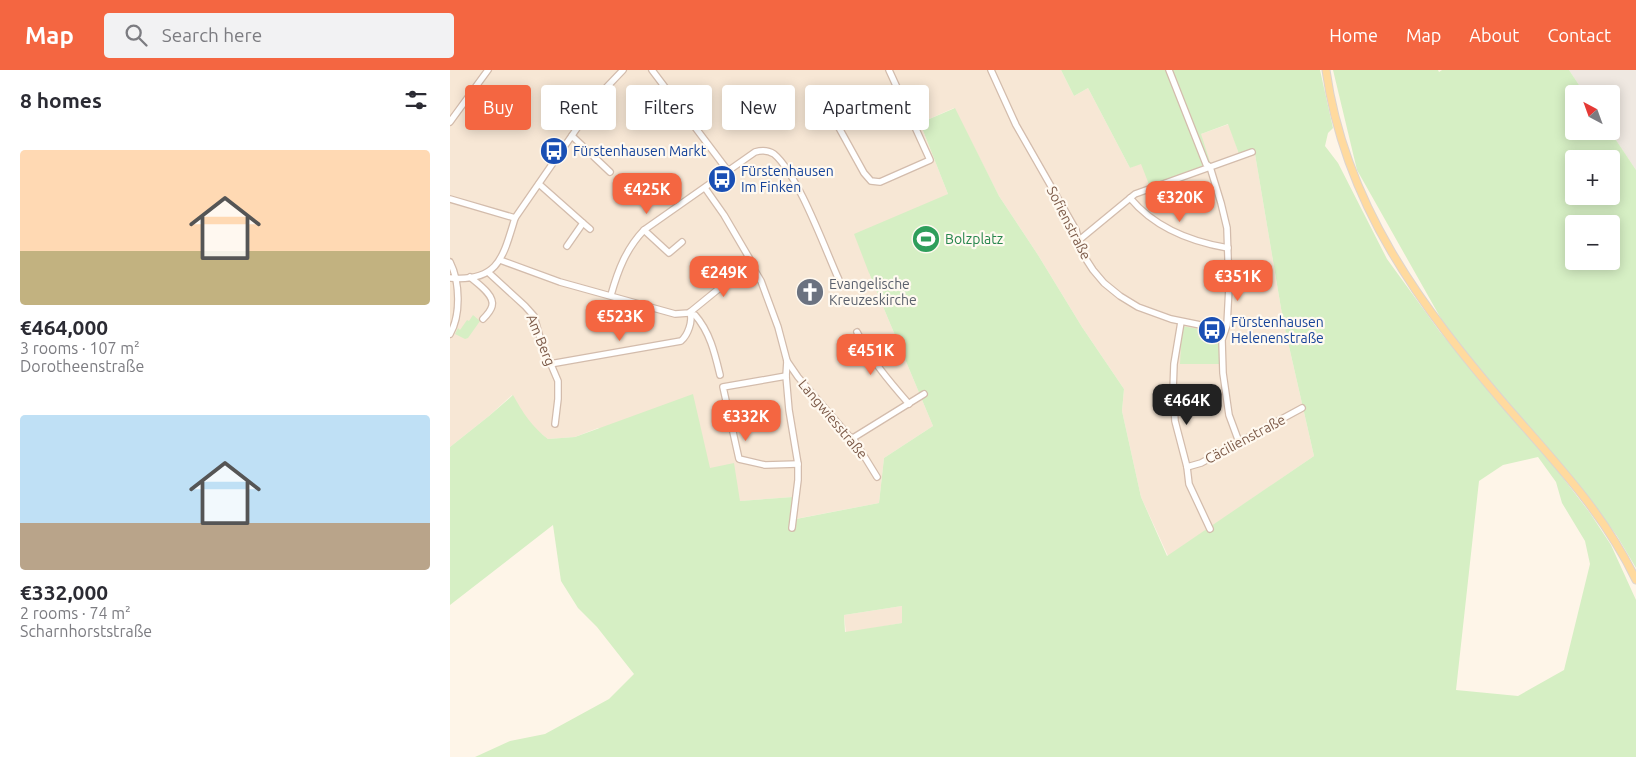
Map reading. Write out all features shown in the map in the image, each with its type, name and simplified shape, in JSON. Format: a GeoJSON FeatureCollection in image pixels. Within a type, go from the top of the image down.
{"type":"FeatureCollection","features":[{"type":"Feature","properties":{"kind":"main road"},"geometry":{"type":"LineString","coordinates":[[1326,70],[1340,133],[1370,214],[1386,246],[1437,323],[1559,465],[1598,514],[1636,580]]}},
{"type":"Feature","properties":{"kind":"street"},"geometry":{"type":"LineString","coordinates":[[450,122],[488,70]]}},
{"type":"Feature","properties":{"kind":"street"},"geometry":{"type":"LineString","coordinates":[[453,279],[489,273],[500,260],[515,218],[602,92],[622,70]]}},
{"type":"Feature","properties":{"kind":"street"},"geometry":{"type":"LineString","coordinates":[[652,70],[728,171]]}},
{"type":"Feature","properties":{"kind":"street"},"geometry":{"type":"LineString","coordinates":[[889,70],[896,85]]}},
{"type":"Feature","properties":{"kind":"street","name":"Sofienstraße"},"geometry":{"type":"LineString","coordinates":[[990,70],[1016,125],[1076,230],[1082,253],[1104,283],[1138,307],[1181,322],[1225,330]]}},
{"type":"Feature","properties":{"kind":"street"},"geometry":{"type":"LineString","coordinates":[[1169,70],[1206,164],[1210,168],[1227,228],[1229,287],[1227,325],[1222,340],[1225,392],[1229,416],[1239,442]]}},
{"type":"Feature","properties":{"kind":"street"},"geometry":{"type":"LineString","coordinates":[[840,130],[864,173],[871,182],[880,182],[930,160],[916,130]]}},
{"type":"Feature","properties":{"kind":"street"},"geometry":{"type":"LineString","coordinates":[[572,136],[610,172]]}},
{"type":"Feature","properties":{"kind":"street"},"geometry":{"type":"LineString","coordinates":[[611,295],[621,263],[632,244],[644,230],[756,152],[769,151],[791,177],[804,201],[839,280]]}},
{"type":"Feature","properties":{"kind":"street"},"geometry":{"type":"LineString","coordinates":[[1078,242],[1135,194],[1252,152]]}},
{"type":"Feature","properties":{"kind":"street"},"geometry":{"type":"LineString","coordinates":[[539,184],[590,229]]}},
{"type":"Feature","properties":{"kind":"street"},"geometry":{"type":"LineString","coordinates":[[705,188],[751,261],[750,269]]}},
{"type":"Feature","properties":{"kind":"street"},"geometry":{"type":"LineString","coordinates":[[1130,198],[1147,215],[1171,230],[1197,241],[1228,248]]}},
{"type":"Feature","properties":{"kind":"street"},"geometry":{"type":"LineString","coordinates":[[450,199],[515,218]]}},
{"type":"Feature","properties":{"kind":"street"},"geometry":{"type":"LineString","coordinates":[[567,246],[583,223]]}},
{"type":"Feature","properties":{"kind":"street"},"geometry":{"type":"LineString","coordinates":[[644,230],[669,253],[682,242]]}},
{"type":"Feature","properties":{"kind":"street"},"geometry":{"type":"LineString","coordinates":[[500,260],[560,282],[675,314],[691,313],[695,315],[709,338],[720,375]]}},
{"type":"Feature","properties":{"kind":"street"},"geometry":{"type":"LineString","coordinates":[[450,262],[456,314],[450,334]]}},
{"type":"Feature","properties":{"kind":"street"},"geometry":{"type":"LineString","coordinates":[[550,364],[681,341],[687,333],[691,313],[740,272],[750,269],[755,271],[761,281],[778,327],[787,361],[786,376],[789,410],[798,464],[792,528]]}},
{"type":"Feature","properties":{"kind":"street","name":"Am Berg"},"geometry":{"type":"LineString","coordinates":[[489,273],[534,316],[541,342],[558,381],[555,424]]}},
{"type":"Feature","properties":{"kind":"street"},"geometry":{"type":"LineString","coordinates":[[470,277],[489,295],[492,301],[491,308],[483,319]]}},
{"type":"Feature","properties":{"kind":"street"},"geometry":{"type":"LineString","coordinates":[[1181,322],[1174,364],[1175,421],[1187,467],[1189,484],[1210,529]]}},
{"type":"Feature","properties":{"kind":"street"},"geometry":{"type":"LineString","coordinates":[[857,332],[871,359],[909,404]]}},
{"type":"Feature","properties":{"kind":"street","name":"Langwiesstraße"},"geometry":{"type":"LineString","coordinates":[[787,361],[798,378],[848,436],[853,438],[878,477]]}},
{"type":"Feature","properties":{"kind":"street"},"geometry":{"type":"LineString","coordinates":[[786,376],[723,386],[739,459],[766,465],[798,464]]}},
{"type":"Feature","properties":{"kind":"street"},"geometry":{"type":"LineString","coordinates":[[853,438],[924,394]]}},
{"type":"Feature","properties":{"kind":"street","name":"Cäcilienstraße"},"geometry":{"type":"LineString","coordinates":[[1187,467],[1201,462],[1302,408]]}},
{"type":"Feature","properties":{"kind":"shaded area"},"geometry":{"type":"Polygon","coordinates":[[[450,70],[1061,70],[1074,96],[1088,88],[1130,168],[1201,134],[1229,124],[1239,154],[1251,150],[1255,154],[1283,320],[1314,456],[1168,556],[1141,497],[1122,411],[1124,389],[1082,327],[999,196],[954,108],[929,119],[929,85],[805,85],[805,130],[923,130],[948,194],[869,273],[933,426],[884,458],[879,503],[790,520],[793,497],[740,501],[710,469],[598,428],[575,437],[548,439],[535,429],[512,395],[450,447],[450,70]]]}},
{"type":"Feature","properties":{"kind":"shaded area"},"geometry":{"type":"Polygon","coordinates":[[[1569,70],[1636,70],[1636,170],[1616,140],[1620,140],[1620,85],[1579,85],[1569,70]]]}},
{"type":"Feature","properties":{"kind":"shaded area"},"geometry":{"type":"Polygon","coordinates":[[[902,606],[902,623],[846,633],[844,615],[902,606]]]}},
{"type":"Feature","properties":{"kind":"green space"},"geometry":{"type":"Polygon","coordinates":[[[1061,70],[1320,70],[1333,128],[1328,133],[1325,146],[1338,163],[1387,259],[1440,332],[1557,470],[1590,513],[1611,545],[1636,600],[1636,757],[475,757],[510,741],[545,734],[609,699],[634,674],[597,627],[578,608],[561,581],[553,525],[450,605],[450,447],[513,395],[528,419],[548,439],[575,437],[693,394],[710,468],[734,463],[740,501],[793,497],[791,520],[879,503],[884,458],[933,426],[854,234],[948,194],[923,130],[929,130],[929,119],[955,108],[999,196],[1082,327],[1124,389],[1122,411],[1141,497],[1167,556],[1314,456],[1283,320],[1255,154],[1251,150],[1239,154],[1228,124],[1201,134],[1211,165],[1150,187],[1141,164],[1130,168],[1088,88],[1074,96],[1061,70]],[[1538,457],[1503,465],[1479,481],[1456,690],[1518,696],[1564,670],[1590,564],[1585,541],[1562,503],[1556,482],[1538,457]],[[902,606],[844,615],[845,632],[902,623],[902,606]]]}},
{"type":"Feature","properties":{"kind":"green space"},"geometry":{"type":"Polygon","coordinates":[[[1333,70],[1438,70],[1439,72],[1442,70],[1569,70],[1579,85],[1565,85],[1565,140],[1616,140],[1636,170],[1636,568],[1617,536],[1597,509],[1448,331],[1357,170],[1333,70]]]}},
{"type":"Feature","properties":{"kind":"green space"},"geometry":{"type":"Polygon","coordinates":[[[473,315],[480,321],[468,338],[465,339],[455,334],[458,328],[460,330],[473,315]]]}},
{"type":"Feature","properties":{"kind":"green space"},"geometry":{"type":"Polygon","coordinates":[[[1182,326],[1210,331],[1210,335],[1219,341],[1220,364],[1180,364],[1182,326]]]}},
{"type":"Feature","properties":{"kind":"place","name":"Fürstenhausen Markt"},"geometry":{"type":"Point","coordinates":[554,151]}},
{"type":"Feature","properties":{"kind":"place","name":"Fürstenhausen Im Finken"},"geometry":{"type":"Point","coordinates":[722,179]}},
{"type":"Feature","properties":{"kind":"place","name":"Bolzplatz"},"geometry":{"type":"Point","coordinates":[926,239]}},
{"type":"Feature","properties":{"kind":"place","name":"Evangelische Kreuzeskirche"},"geometry":{"type":"Point","coordinates":[810,292]}},
{"type":"Feature","properties":{"kind":"place","name":"Fürstenhausen Helenenstraße"},"geometry":{"type":"Point","coordinates":[1212,330]}}]}
